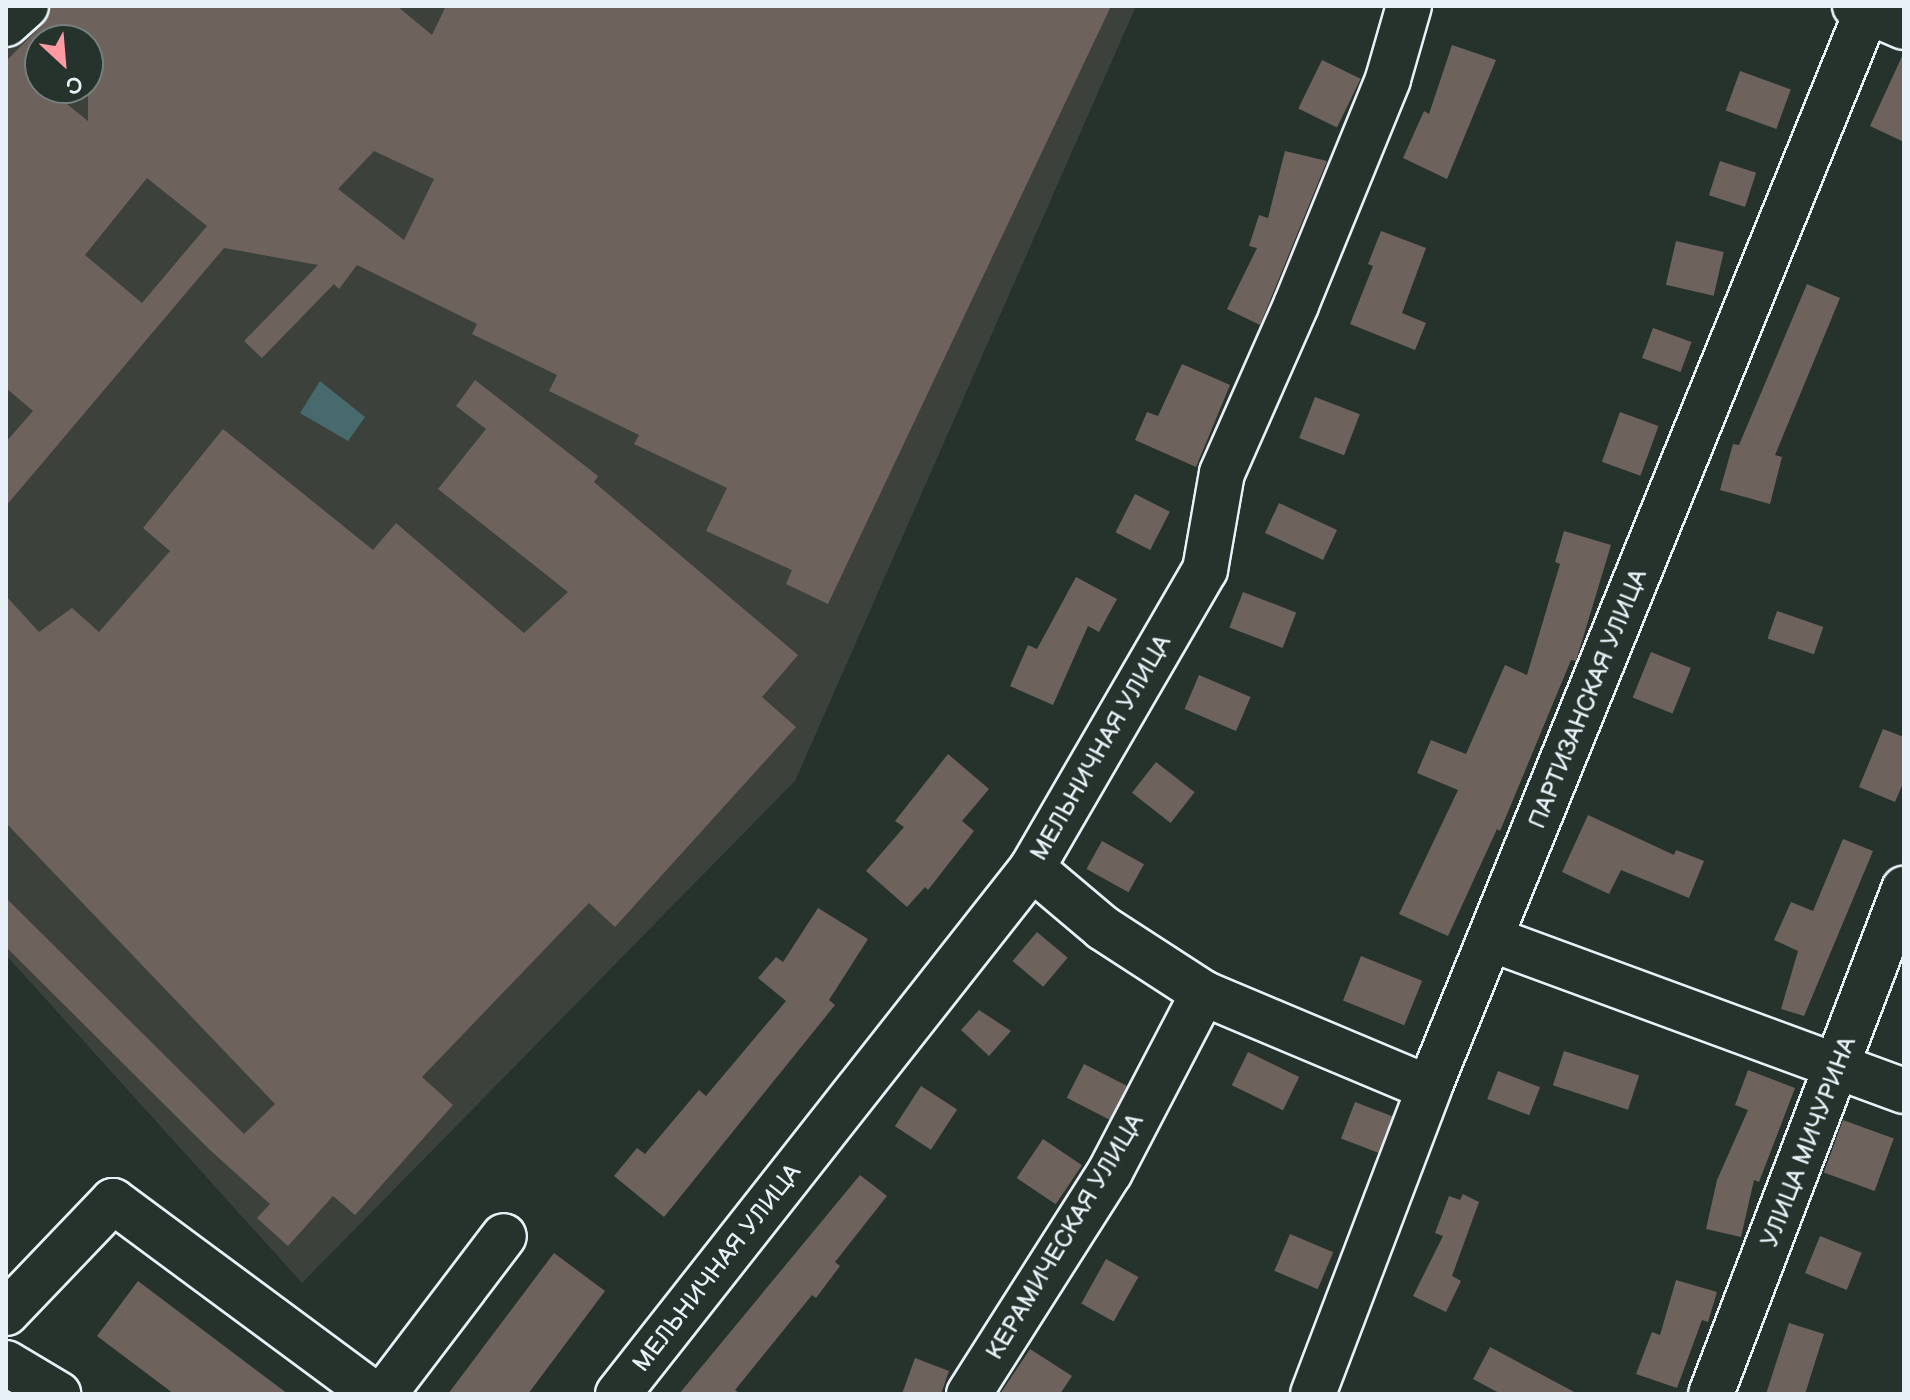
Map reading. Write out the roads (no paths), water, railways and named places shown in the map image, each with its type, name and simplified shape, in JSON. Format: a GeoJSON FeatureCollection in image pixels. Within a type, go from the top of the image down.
{"type":"FeatureCollection","features":[{"type":"Feature","properties":{"kind":"street"},"geometry":{"type":"LineString","coordinates":[[6,24],[26,6]]}},
{"type":"Feature","properties":{"kind":"street","name":"МЕЛЬНИЧНАЯ УЛИЦА"},"geometry":{"type":"LineString","coordinates":[[618,1394],[1032,868],[1205,570],[1222,473],[1296,305],[1388,79],[1409,6]]}},
{"type":"Feature","properties":{"kind":"street","name":"ПАРТИЗАНСКАЯ УЛИЦА"},"geometry":{"type":"LineString","coordinates":[[1313,1394],[1429,1088],[1874,13]]}},
{"type":"Feature","properties":{"kind":"street"},"geometry":{"type":"LineString","coordinates":[[1032,868],[1103,928],[1203,993],[1429,1088]]}},
{"type":"Feature","properties":{"kind":"street","name":"УЛИЦА МИЧУРИНА"},"geometry":{"type":"LineString","coordinates":[[1711,1394],[1904,889]]}},
{"type":"Feature","properties":{"kind":"street"},"geometry":{"type":"LineString","coordinates":[[1491,939],[1837,1069],[1904,1091]]}},
{"type":"Feature","properties":{"kind":"street","name":"КЕРАМИЧЕСКАЯ УЛИЦА"},"geometry":{"type":"LineString","coordinates":[[969,1394],[1110,1172],[1203,993]]}},
{"type":"Feature","properties":{"kind":"street"},"geometry":{"type":"LineString","coordinates":[[6,1313],[113,1201],[374,1394]]}},
{"type":"Feature","properties":{"kind":"street"},"geometry":{"type":"LineString","coordinates":[[384,1394],[504,1236]]}},
{"type":"Feature","properties":{"kind":"street"},"geometry":{"type":"LineString","coordinates":[[6,1363],[58,1394]]}},
{"type":"Feature","properties":{"kind":"water"},"geometry":{"type":"Polygon","coordinates":[[[320,381],[365,417],[348,441],[300,413],[320,381]]]}}]}
